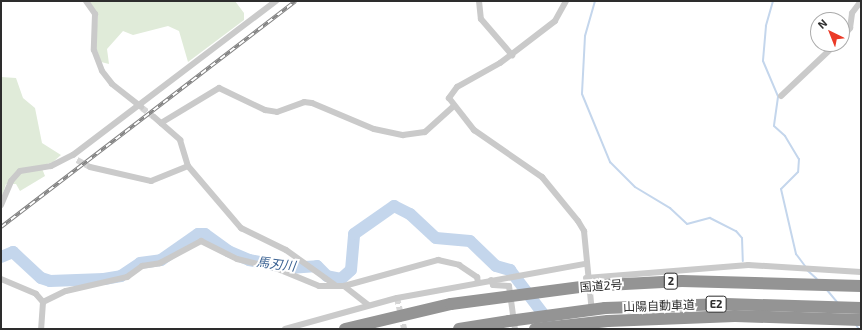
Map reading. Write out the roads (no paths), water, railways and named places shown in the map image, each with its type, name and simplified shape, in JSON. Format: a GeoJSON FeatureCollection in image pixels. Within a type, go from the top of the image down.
{"type":"FeatureCollection","features":[{"type":"Feature","properties":{"kind":"highway","name":"国道2号"},"geometry":{"type":"LineString","coordinates":[[345,329],[430,308],[587,282],[682,281],[810,283],[861,286]]}},
{"type":"Feature","properties":{"kind":"highway","name":"山陽自動車道"},"geometry":{"type":"LineString","coordinates":[[459,329],[512,325],[605,308],[726,304],[861,308]]}},
{"type":"Feature","properties":{"kind":"highway","name":"山陽自動車道"},"geometry":{"type":"LineString","coordinates":[[535,329],[608,321],[735,316],[861,320]]}},
{"type":"Feature","properties":{"kind":"street"},"geometry":{"type":"LineString","coordinates":[[86,1],[95,14],[93,41],[97,61],[112,84],[141,107]]}},
{"type":"Feature","properties":{"kind":"street"},"geometry":{"type":"LineString","coordinates":[[1,205],[11,181],[20,171],[51,166],[75,158],[276,1]]}},
{"type":"Feature","properties":{"kind":"street"},"geometry":{"type":"LineString","coordinates":[[479,1],[481,19],[512,55]]}},
{"type":"Feature","properties":{"kind":"street"},"geometry":{"type":"LineString","coordinates":[[566,1],[555,21],[512,55],[451,92],[453,107],[474,130],[537,173],[561,199],[584,231],[587,282],[594,329]]}},
{"type":"Feature","properties":{"kind":"street"},"geometry":{"type":"LineString","coordinates":[[850,28],[852,13],[861,1]]}},
{"type":"Feature","properties":{"kind":"street"},"geometry":{"type":"LineString","coordinates":[[781,96],[828,52]]}},
{"type":"Feature","properties":{"kind":"street"},"geometry":{"type":"LineString","coordinates":[[161,123],[219,88],[265,110],[277,112],[312,102],[374,129],[403,135],[425,132],[453,107]]}},
{"type":"Feature","properties":{"kind":"street"},"geometry":{"type":"LineString","coordinates":[[154,117],[180,140],[188,166],[241,228],[286,250],[336,285]]}},
{"type":"Feature","properties":{"kind":"street"},"geometry":{"type":"LineString","coordinates":[[90,167],[151,181],[188,166]]}},
{"type":"Feature","properties":{"kind":"street"},"geometry":{"type":"LineString","coordinates":[[43,302],[66,291],[127,277],[142,266],[160,263],[201,241],[237,259],[278,269],[320,286],[344,286],[438,260],[459,265],[477,277],[478,282]]}},
{"type":"Feature","properties":{"kind":"street"},"geometry":{"type":"LineString","coordinates":[[285,329],[368,305],[478,282],[524,276],[586,264]]}},
{"type":"Feature","properties":{"kind":"street"},"geometry":{"type":"LineString","coordinates":[[587,282],[690,268],[796,267],[861,272]]}},
{"type":"Feature","properties":{"kind":"street"},"geometry":{"type":"LineString","coordinates":[[1,278],[29,289],[43,302]]}},
{"type":"Feature","properties":{"kind":"street"},"geometry":{"type":"LineString","coordinates":[[491,280],[493,285],[509,286],[521,293],[512,325]]}},
{"type":"Feature","properties":{"kind":"street"},"geometry":{"type":"LineString","coordinates":[[344,286],[368,305]]}},
{"type":"Feature","properties":{"kind":"street"},"geometry":{"type":"LineString","coordinates":[[40,329],[43,302]]}},
{"type":"Feature","properties":{"kind":"waterway"},"geometry":{"type":"LineString","coordinates":[[595,1],[585,36],[582,94],[610,162],[635,187],[670,208],[687,224],[710,218],[736,231],[742,238],[743,261]]}},
{"type":"Feature","properties":{"kind":"waterway"},"geometry":{"type":"LineString","coordinates":[[773,1],[766,26],[763,61],[778,97],[774,126],[785,136],[799,159],[798,172],[781,189],[796,254],[805,266]]}},
{"type":"Feature","properties":{"kind":"waterway","name":"馬刃川"},"geometry":{"type":"LineString","coordinates":[[1,257],[13,252],[41,278],[50,281],[104,279],[121,276],[140,263],[161,260],[198,234],[205,234],[228,251],[249,260],[290,268],[317,266],[327,276],[341,279],[351,270],[354,234],[394,206],[410,214],[436,238],[470,241],[496,266],[510,270],[550,323]]}},
{"type":"Feature","properties":{"kind":"waterway"},"geometry":{"type":"LineString","coordinates":[[807,270],[817,279]]}},
{"type":"Feature","properties":{"kind":"waterway"},"geometry":{"type":"LineString","coordinates":[[827,290],[838,303]]}},
{"type":"Feature","properties":{"kind":"waterway"},"geometry":{"type":"LineString","coordinates":[[856,325],[859,329]]}},
{"type":"Feature","properties":{"kind":"tunnel"},"geometry":{"type":"LineString","coordinates":[[142,108],[154,117]]}},
{"type":"Feature","properties":{"kind":"tunnel"},"geometry":{"type":"LineString","coordinates":[[77,160],[90,167]]}},
{"type":"Feature","properties":{"kind":"tunnel"},"geometry":{"type":"LineString","coordinates":[[397,298],[404,329]]}},
{"type":"Feature","properties":{"kind":"railway"},"geometry":{"type":"LineString","coordinates":[[1,227],[295,1]]}}]}
